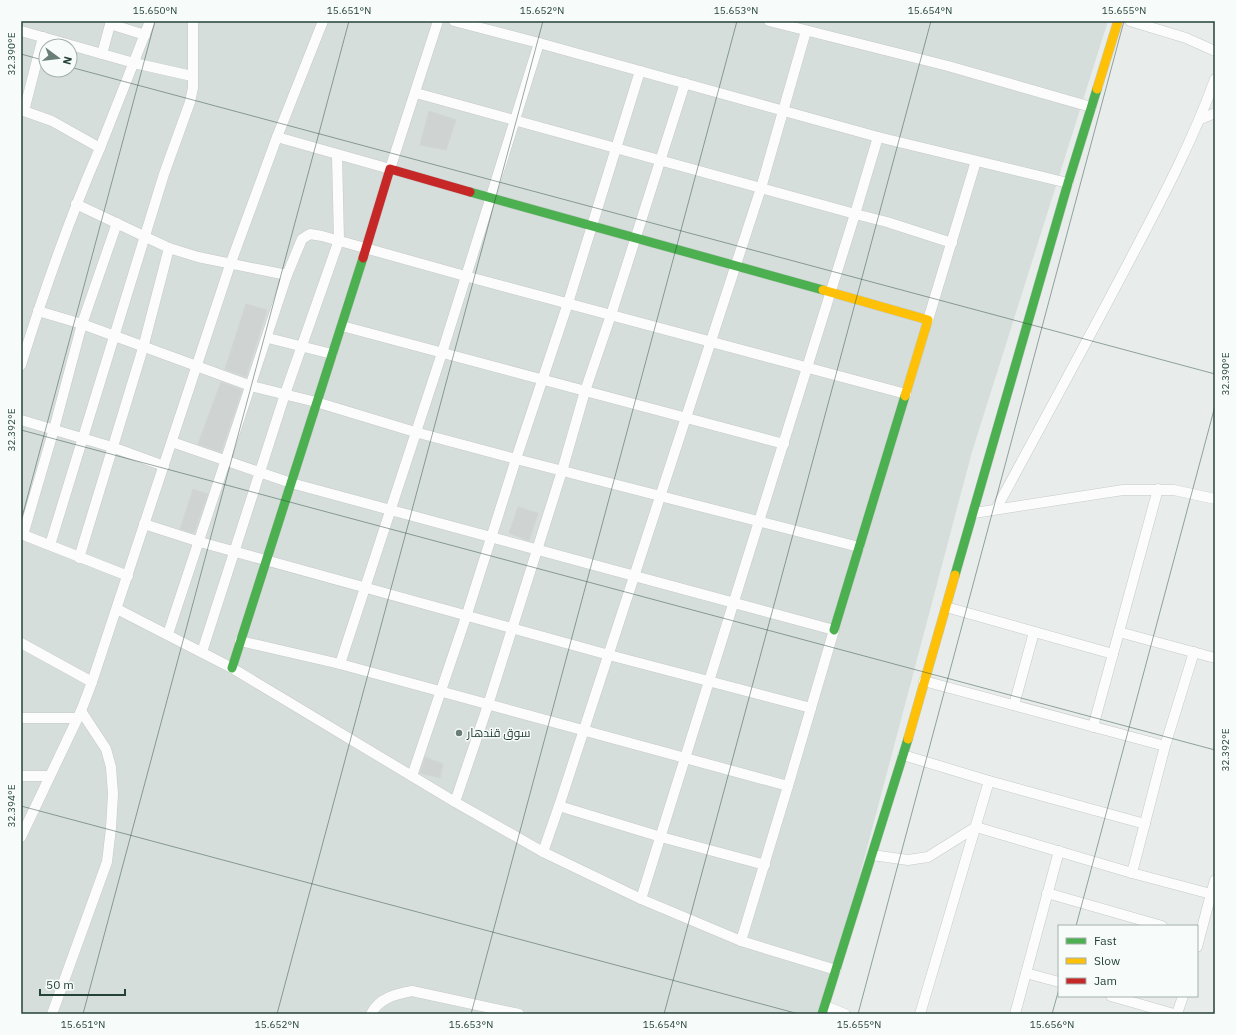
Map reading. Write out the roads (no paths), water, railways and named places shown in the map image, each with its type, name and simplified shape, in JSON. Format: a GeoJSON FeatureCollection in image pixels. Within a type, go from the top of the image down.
{"type":"FeatureCollection","features":[{"type":"Feature","properties":{"kind":"street"},"geometry":{"type":"LineString","coordinates":[[21,365],[38,311],[76,204],[100,148],[150,21]]}},
{"type":"Feature","properties":{"kind":"street"},"geometry":{"type":"LineString","coordinates":[[50,545],[164,174],[190,102],[193,88],[193,21]]}},
{"type":"Feature","properties":{"kind":"street"},"geometry":{"type":"LineString","coordinates":[[21,837],[79,715],[92,682],[230,264],[277,137],[323,21]]}},
{"type":"Feature","properties":{"kind":"street"},"geometry":{"type":"LineString","coordinates":[[232,668],[438,21]]}},
{"type":"Feature","properties":{"kind":"street"},"geometry":{"type":"LineString","coordinates":[[454,21],[539,43],[878,137],[1068,183]]}},
{"type":"Feature","properties":{"kind":"street"},"geometry":{"type":"LineString","coordinates":[[769,21],[948,66],[1091,107]]}},
{"type":"Feature","properties":{"kind":"street"},"geometry":{"type":"LineString","coordinates":[[845,1014],[823,1010],[903,755],[1068,183],[1118,21]]}},
{"type":"Feature","properties":{"kind":"street"},"geometry":{"type":"LineString","coordinates":[[1130,21],[1186,38],[1215,51]]}},
{"type":"Feature","properties":{"kind":"street"},"geometry":{"type":"LineString","coordinates":[[102,54],[111,23],[145,35]]}},
{"type":"Feature","properties":{"kind":"street"},"geometry":{"type":"LineString","coordinates":[[21,31],[134,63],[192,76]]}},
{"type":"Feature","properties":{"kind":"street"},"geometry":{"type":"LineString","coordinates":[[543,852],[585,732],[734,265],[761,188],[806,31]]}},
{"type":"Feature","properties":{"kind":"street"},"geometry":{"type":"LineString","coordinates":[[43,37],[23,111],[52,121],[100,148]]}},
{"type":"Feature","properties":{"kind":"street"},"geometry":{"type":"LineString","coordinates":[[340,664],[392,509],[514,118],[539,43]]}},
{"type":"Feature","properties":{"kind":"street"},"geometry":{"type":"LineString","coordinates":[[412,776],[467,614],[516,459],[568,303],[640,71]]}},
{"type":"Feature","properties":{"kind":"street"},"geometry":{"type":"LineString","coordinates":[[996,509],[1095,328],[1201,119],[1215,79]]}},
{"type":"Feature","properties":{"kind":"street"},"geometry":{"type":"LineString","coordinates":[[455,802],[538,549],[585,391],[611,315],[659,160],[685,83]]}},
{"type":"Feature","properties":{"kind":"street"},"geometry":{"type":"LineString","coordinates":[[416,93],[514,118],[659,160],[887,222],[952,243]]}},
{"type":"Feature","properties":{"kind":"street"},"geometry":{"type":"LineString","coordinates":[[1201,119],[1215,113]]}},
{"type":"Feature","properties":{"kind":"street"},"geometry":{"type":"LineString","coordinates":[[277,137],[634,239],[734,265],[928,320]]}},
{"type":"Feature","properties":{"kind":"street"},"geometry":{"type":"LineString","coordinates":[[641,899],[711,681],[878,137]]}},
{"type":"Feature","properties":{"kind":"street"},"geometry":{"type":"LineString","coordinates":[[202,652],[233,551],[285,394],[339,240],[337,155]]}},
{"type":"Feature","properties":{"kind":"street"},"geometry":{"type":"LineString","coordinates":[[741,941],[976,161]]}},
{"type":"Feature","properties":{"kind":"street"},"geometry":{"type":"LineString","coordinates":[[76,204],[168,248],[198,257],[287,275]]}},
{"type":"Feature","properties":{"kind":"street"},"geometry":{"type":"LineString","coordinates":[[117,223],[82,324],[54,429],[22,534],[79,558],[128,576]]}},
{"type":"Feature","properties":{"kind":"street"},"geometry":{"type":"LineString","coordinates":[[168,634],[268,338],[287,275],[302,239],[310,234],[339,240],[465,276],[906,394]]}},
{"type":"Feature","properties":{"kind":"street"},"geometry":{"type":"LineString","coordinates":[[79,558],[142,348],[168,248]]}},
{"type":"Feature","properties":{"kind":"street"},"geometry":{"type":"LineString","coordinates":[[38,311],[82,324],[142,348],[251,386],[316,402],[415,432],[516,459],[859,547]]}},
{"type":"Feature","properties":{"kind":"street"},"geometry":{"type":"LineString","coordinates":[[342,326],[784,444]]}},
{"type":"Feature","properties":{"kind":"street"},"geometry":{"type":"LineString","coordinates":[[268,338],[332,354]]}},
{"type":"Feature","properties":{"kind":"street"},"geometry":{"type":"LineString","coordinates":[[21,420],[112,447],[164,466]]}},
{"type":"Feature","properties":{"kind":"street"},"geometry":{"type":"LineString","coordinates":[[172,442],[291,483],[636,575],[834,630]]}},
{"type":"Feature","properties":{"kind":"street"},"geometry":{"type":"LineString","coordinates":[[974,513],[1123,490],[1158,489],[1197,494],[1215,499]]}},
{"type":"Feature","properties":{"kind":"street"},"geometry":{"type":"LineString","coordinates":[[1093,727],[1158,489]]}},
{"type":"Feature","properties":{"kind":"street"},"geometry":{"type":"LineString","coordinates":[[144,524],[200,542],[467,614],[610,655],[811,708]]}},
{"type":"Feature","properties":{"kind":"street"},"geometry":{"type":"LineString","coordinates":[[946,607],[1113,654]]}},
{"type":"Feature","properties":{"kind":"street"},"geometry":{"type":"LineString","coordinates":[[117,609],[232,668],[455,802],[543,852],[641,899],[741,941],[836,970]]}},
{"type":"Feature","properties":{"kind":"street"},"geometry":{"type":"LineString","coordinates":[[1014,705],[1034,632]]}},
{"type":"Feature","properties":{"kind":"street"},"geometry":{"type":"LineString","coordinates":[[1119,632],[1215,658]]}},
{"type":"Feature","properties":{"kind":"street"},"geometry":{"type":"LineString","coordinates":[[240,641],[340,664],[686,760],[788,786]]}},
{"type":"Feature","properties":{"kind":"street"},"geometry":{"type":"LineString","coordinates":[[21,643],[92,682]]}},
{"type":"Feature","properties":{"kind":"street"},"geometry":{"type":"LineString","coordinates":[[1132,873],[1165,746],[1194,652]]}},
{"type":"Feature","properties":{"kind":"street"},"geometry":{"type":"LineString","coordinates":[[924,681],[1165,746]]}},
{"type":"Feature","properties":{"kind":"street"},"geometry":{"type":"LineString","coordinates":[[21,718],[79,715]]}},
{"type":"Feature","properties":{"kind":"street"},"geometry":{"type":"LineString","coordinates":[[52,1014],[107,862],[111,828],[113,794],[112,766],[106,749],[79,715]]}},
{"type":"Feature","properties":{"kind":"street"},"geometry":{"type":"LineString","coordinates":[[903,755],[989,782],[1145,824]]}},
{"type":"Feature","properties":{"kind":"street"},"geometry":{"type":"LineString","coordinates":[[21,776],[50,776]]}},
{"type":"Feature","properties":{"kind":"street"},"geometry":{"type":"LineString","coordinates":[[920,1014],[989,782]]}},
{"type":"Feature","properties":{"kind":"street"},"geometry":{"type":"LineString","coordinates":[[559,806],[661,837],[765,865]]}},
{"type":"Feature","properties":{"kind":"street"},"geometry":{"type":"LineString","coordinates":[[872,855],[908,860],[928,857],[976,827],[1132,873],[1211,894]]}},
{"type":"Feature","properties":{"kind":"street"},"geometry":{"type":"LineString","coordinates":[[1015,1014],[1058,851]]}},
{"type":"Feature","properties":{"kind":"street"},"geometry":{"type":"LineString","coordinates":[[1198,940],[1215,880]]}},
{"type":"Feature","properties":{"kind":"street"},"geometry":{"type":"LineString","coordinates":[[1047,893],[1159,925]]}},
{"type":"Feature","properties":{"kind":"street"},"geometry":{"type":"LineString","coordinates":[[1026,974],[1058,982]]}},
{"type":"Feature","properties":{"kind":"street"},"geometry":{"type":"LineString","coordinates":[[371,1014],[373,1009],[385,999],[400,993],[412,992],[519,1014]]}},
{"type":"Feature","properties":{"kind":"street"},"geometry":{"type":"LineString","coordinates":[[1114,997],[1174,1014]]}},
{"type":"Feature","properties":{"kind":"street"},"geometry":{"type":"LineString","coordinates":[[1178,1014],[1183,997]]}},
{"type":"Feature","properties":{"kind":"place","name":"سوق قندهار"},"geometry":{"type":"Point","coordinates":[459,733]}}]}
